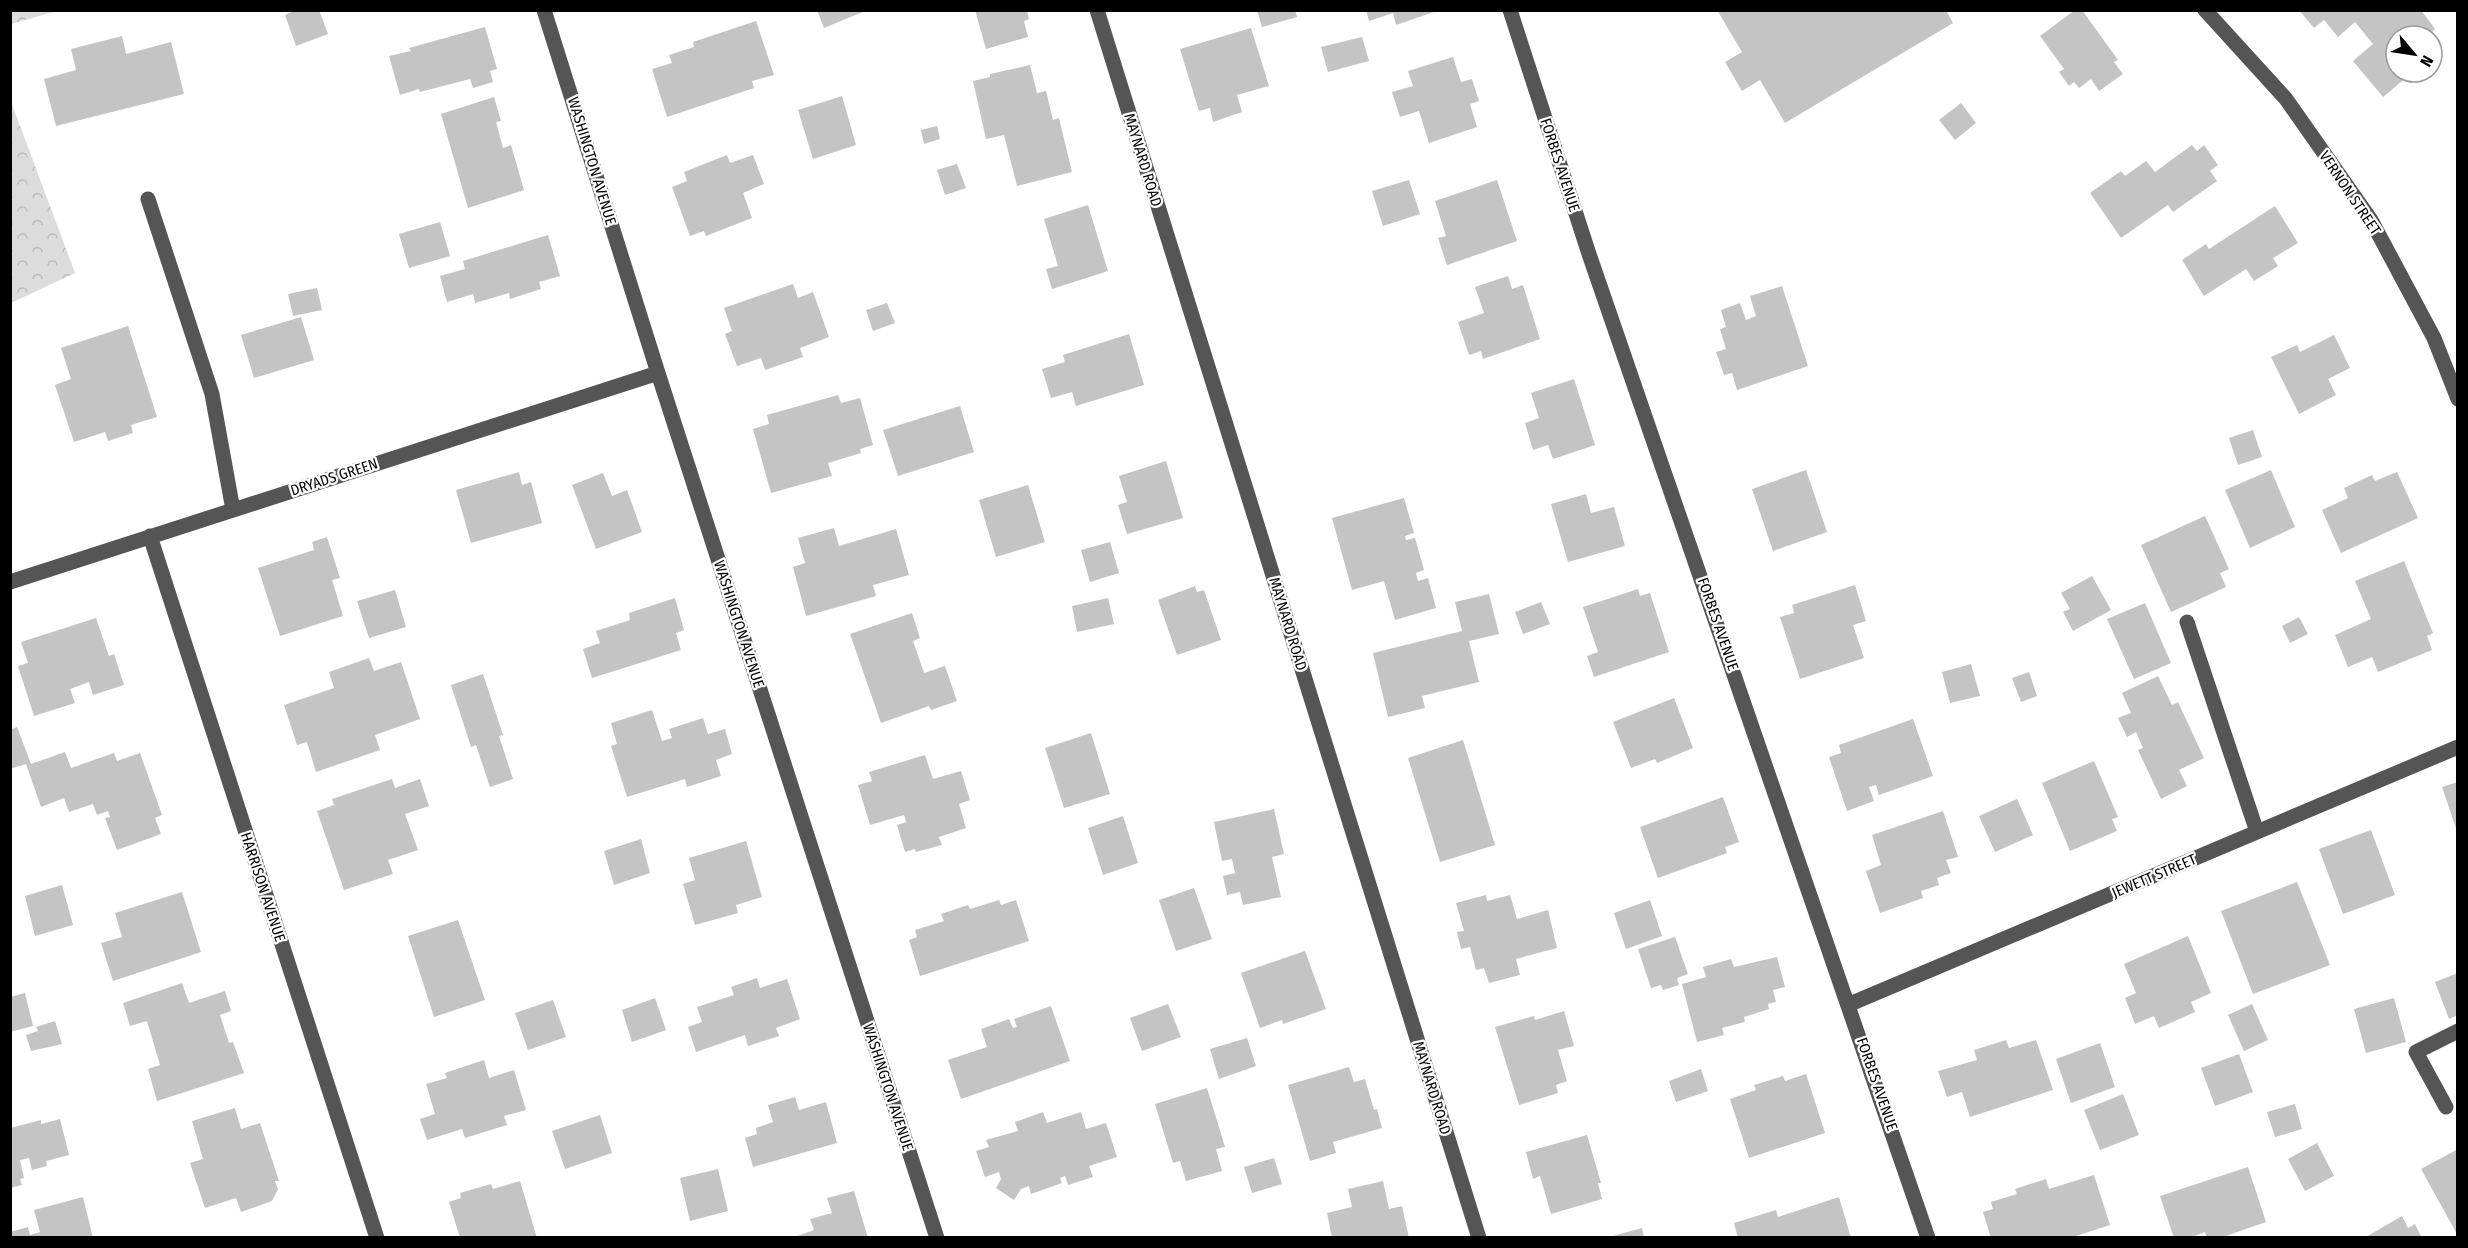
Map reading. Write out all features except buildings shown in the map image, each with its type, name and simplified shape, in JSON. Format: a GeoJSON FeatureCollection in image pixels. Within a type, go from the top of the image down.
{"type":"FeatureCollection","features":[{"type":"Feature","properties":{"kind":"street","name":"WASHINGTON AVENUE"},"geometry":{"type":"LineString","coordinates":[[544,10],[658,373],[937,1238]]}},
{"type":"Feature","properties":{"kind":"street","name":"MAYNARD ROAD"},"geometry":{"type":"LineString","coordinates":[[1097,10],[1479,1238]]}},
{"type":"Feature","properties":{"kind":"street","name":"FORBES AVENUE"},"geometry":{"type":"LineString","coordinates":[[1510,10],[1590,254],[1850,1004],[1928,1238]]}},
{"type":"Feature","properties":{"kind":"street","name":"VERNON STREET"},"geometry":{"type":"LineString","coordinates":[[2205,10],[2286,99],[2371,220],[2434,338],[2457,399]]}},
{"type":"Feature","properties":{"kind":"street"},"geometry":{"type":"LineString","coordinates":[[148,199],[212,394],[233,510]]}},
{"type":"Feature","properties":{"kind":"street","name":"DRYADS GREEN"},"geometry":{"type":"LineString","coordinates":[[10,582],[658,373]]}},
{"type":"Feature","properties":{"kind":"street","name":"HARRISON AVENUE"},"geometry":{"type":"LineString","coordinates":[[150,536],[377,1238]]}},
{"type":"Feature","properties":{"kind":"street"},"geometry":{"type":"LineString","coordinates":[[2187,622],[2257,832]]}},
{"type":"Feature","properties":{"kind":"street","name":"JEWETT STREET"},"geometry":{"type":"LineString","coordinates":[[1850,1004],[2457,747]]}},
{"type":"Feature","properties":{"kind":"street"},"geometry":{"type":"LineString","coordinates":[[2446,1107],[2416,1052],[2457,1031]]}},
{"type":"Feature","properties":{"kind":"green space"},"geometry":{"type":"Polygon","coordinates":[[[11,10],[57,10],[57,11],[11,24],[11,10]]]}},
{"type":"Feature","properties":{"kind":"green space"},"geometry":{"type":"Polygon","coordinates":[[[10,99],[75,273],[11,303],[10,303],[10,99]]]}}]}
